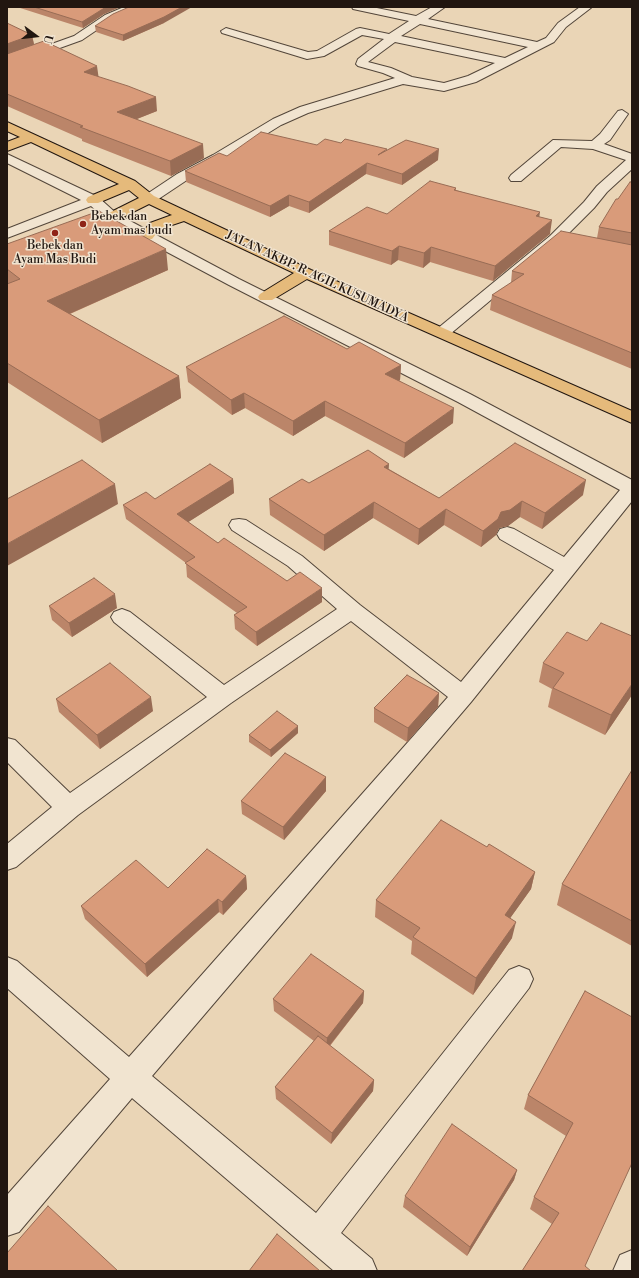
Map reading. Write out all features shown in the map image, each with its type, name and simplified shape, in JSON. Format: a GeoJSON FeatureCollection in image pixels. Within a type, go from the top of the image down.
{"type":"FeatureCollection","features":[{"type":"Feature","properties":{"kind":"main road","name":"JALAN AKBP. R. AGIL KUSUMADYA"},"geometry":{"type":"LineString","coordinates":[[7,126],[130,184],[150,199],[306,273],[443,332],[632,418]]}},
{"type":"Feature","properties":{"kind":"main road"},"geometry":{"type":"LineString","coordinates":[[7,147],[30,138]]}},
{"type":"Feature","properties":{"kind":"main road"},"geometry":{"type":"LineString","coordinates":[[93,200],[130,184]]}},
{"type":"Feature","properties":{"kind":"main road"},"geometry":{"type":"LineString","coordinates":[[112,217],[150,199]]}},
{"type":"Feature","properties":{"kind":"main road"},"geometry":{"type":"LineString","coordinates":[[147,236],[155,226],[163,222],[186,216]]}},
{"type":"Feature","properties":{"kind":"main road"},"geometry":{"type":"LineString","coordinates":[[266,297],[306,273]]}},
{"type":"Feature","properties":{"kind":"street"},"geometry":{"type":"LineString","coordinates":[[7,64],[70,41],[109,17],[133,7]]}},
{"type":"Feature","properties":{"kind":"street"},"geometry":{"type":"LineString","coordinates":[[357,7],[540,46]]}},
{"type":"Feature","properties":{"kind":"street"},"geometry":{"type":"LineString","coordinates":[[440,7],[418,20],[373,52],[362,61],[362,64],[387,70],[409,80],[448,87],[472,79],[540,46],[550,40],[567,20],[587,7]]}},
{"type":"Feature","properties":{"kind":"street"},"geometry":{"type":"LineString","coordinates":[[226,31],[310,56],[320,54],[360,31],[508,62]]}},
{"type":"Feature","properties":{"kind":"street"},"geometry":{"type":"LineString","coordinates":[[150,199],[182,177],[290,116],[364,91],[409,80]]}},
{"type":"Feature","properties":{"kind":"street"},"geometry":{"type":"LineString","coordinates":[[595,145],[605,136],[622,114]]}},
{"type":"Feature","properties":{"kind":"street"},"geometry":{"type":"LineString","coordinates":[[516,178],[558,143],[595,145],[632,158]]}},
{"type":"Feature","properties":{"kind":"street"},"geometry":{"type":"LineString","coordinates":[[7,158],[93,200],[112,217],[147,236],[464,398],[632,488],[463,696],[7,1220]]}},
{"type":"Feature","properties":{"kind":"street"},"geometry":{"type":"LineString","coordinates":[[443,332],[555,239],[618,183],[632,162]]}},
{"type":"Feature","properties":{"kind":"street"},"geometry":{"type":"LineString","coordinates":[[7,234],[93,200]]}},
{"type":"Feature","properties":{"kind":"street"},"geometry":{"type":"LineString","coordinates":[[555,239],[571,242]]}},
{"type":"Feature","properties":{"kind":"street"},"geometry":{"type":"LineString","coordinates":[[239,525],[295,561],[352,610],[463,696]]}},
{"type":"Feature","properties":{"kind":"street"},"geometry":{"type":"LineString","coordinates":[[507,534],[567,568]]}},
{"type":"Feature","properties":{"kind":"street"},"geometry":{"type":"LineString","coordinates":[[7,859],[69,808],[223,697],[352,610]]}},
{"type":"Feature","properties":{"kind":"street"},"geometry":{"type":"LineString","coordinates":[[122,617],[223,697]]}},
{"type":"Feature","properties":{"kind":"street"},"geometry":{"type":"LineString","coordinates":[[7,747],[69,808]]}},
{"type":"Feature","properties":{"kind":"street"},"geometry":{"type":"LineString","coordinates":[[7,970],[131,1078],[360,1271]]}},
{"type":"Feature","properties":{"kind":"street"},"geometry":{"type":"LineString","coordinates":[[318,1236],[519,979]]}},
{"type":"Feature","properties":{"kind":"street"},"geometry":{"type":"LineString","coordinates":[[630,1271],[632,1267]]}},
{"type":"Feature","properties":{"kind":"building"},"geometry":{"type":"Polygon","coordinates":[[[34,7],[106,7],[82,22],[34,7]]]}},
{"type":"Feature","properties":{"kind":"building"},"geometry":{"type":"Polygon","coordinates":[[[129,7],[182,7],[164,17],[123,35],[95,26],[113,14],[129,7]]]}},
{"type":"Feature","properties":{"kind":"building"},"geometry":{"type":"Polygon","coordinates":[[[7,23],[32,35],[7,44],[7,23]]]}},
{"type":"Feature","properties":{"kind":"building"},"geometry":{"type":"Polygon","coordinates":[[[44,41],[97,66],[84,72],[128,86],[156,97],[117,112],[203,144],[170,161],[80,127],[83,126],[7,94],[7,54],[44,41]]]}},
{"type":"Feature","properties":{"kind":"building"},"geometry":{"type":"Polygon","coordinates":[[[261,132],[317,145],[325,139],[341,143],[345,139],[387,149],[378,155],[406,140],[439,149],[402,174],[367,163],[309,202],[289,195],[270,206],[185,171],[219,153],[227,156],[261,132]]]}},
{"type":"Feature","properties":{"kind":"building"},"geometry":{"type":"Polygon","coordinates":[[[430,181],[456,188],[454,190],[540,212],[536,216],[552,220],[495,266],[431,247],[424,253],[399,246],[392,251],[329,231],[367,207],[387,214],[430,181]]]}},
{"type":"Feature","properties":{"kind":"building"},"geometry":{"type":"Polygon","coordinates":[[[630,182],[632,182],[632,233],[599,227],[616,199],[618,199],[630,182]]]}},
{"type":"Feature","properties":{"kind":"building"},"geometry":{"type":"Polygon","coordinates":[[[99,211],[166,249],[47,301],[179,376],[99,420],[7,363],[7,284],[20,279],[7,269],[7,244],[99,211]]]}},
{"type":"Feature","properties":{"kind":"building"},"geometry":{"type":"Polygon","coordinates":[[[561,231],[632,245],[632,353],[492,295],[524,274],[512,271],[561,231]]]}},
{"type":"Feature","properties":{"kind":"building"},"geometry":{"type":"Polygon","coordinates":[[[284,316],[347,349],[359,342],[401,365],[385,374],[454,408],[405,443],[325,401],[293,421],[244,393],[231,400],[186,367],[284,316]]]}},
{"type":"Feature","properties":{"kind":"building"},"geometry":{"type":"Polygon","coordinates":[[[515,443],[586,480],[545,513],[522,501],[510,510],[501,512],[498,519],[483,531],[446,509],[419,529],[374,502],[324,535],[269,499],[302,479],[309,483],[368,450],[389,464],[384,467],[439,498],[515,443]]]}},
{"type":"Feature","properties":{"kind":"building"},"geometry":{"type":"Polygon","coordinates":[[[82,460],[115,484],[7,544],[7,499],[82,460]]]}},
{"type":"Feature","properties":{"kind":"building"},"geometry":{"type":"Polygon","coordinates":[[[210,464],[233,479],[177,514],[218,543],[224,538],[287,581],[300,572],[322,588],[256,632],[234,615],[247,607],[185,563],[195,557],[123,505],[146,492],[155,499],[210,464]]]}},
{"type":"Feature","properties":{"kind":"building"},"geometry":{"type":"Polygon","coordinates":[[[94,578],[115,594],[69,623],[49,606],[94,578]]]}},
{"type":"Feature","properties":{"kind":"building"},"geometry":{"type":"Polygon","coordinates":[[[601,623],[632,636],[632,684],[611,715],[553,688],[564,673],[543,663],[567,632],[587,641],[601,623]]]}},
{"type":"Feature","properties":{"kind":"building"},"geometry":{"type":"Polygon","coordinates":[[[110,663],[151,697],[97,735],[56,699],[110,663]]]}},
{"type":"Feature","properties":{"kind":"building"},"geometry":{"type":"Polygon","coordinates":[[[407,675],[439,693],[408,728],[374,708],[407,675]]]}},
{"type":"Feature","properties":{"kind":"building"},"geometry":{"type":"Polygon","coordinates":[[[277,711],[298,726],[270,750],[249,735],[277,711]]]}},
{"type":"Feature","properties":{"kind":"building"},"geometry":{"type":"Polygon","coordinates":[[[285,753],[326,777],[283,827],[241,801],[285,753]]]}},
{"type":"Feature","properties":{"kind":"building"},"geometry":{"type":"Polygon","coordinates":[[[632,770],[632,921],[562,884],[632,770]]]}},
{"type":"Feature","properties":{"kind":"building"},"geometry":{"type":"Polygon","coordinates":[[[441,820],[487,847],[489,844],[535,872],[505,915],[516,922],[476,978],[413,937],[420,928],[376,900],[441,820]]]}},
{"type":"Feature","properties":{"kind":"building"},"geometry":{"type":"Polygon","coordinates":[[[207,849],[246,876],[222,902],[218,899],[145,964],[81,906],[136,860],[168,888],[207,849]]]}},
{"type":"Feature","properties":{"kind":"building"},"geometry":{"type":"Polygon","coordinates":[[[311,954],[364,991],[327,1038],[273,999],[311,954]]]}},
{"type":"Feature","properties":{"kind":"building"},"geometry":{"type":"Polygon","coordinates":[[[585,991],[632,1017],[632,1163],[585,1266],[591,1271],[522,1271],[559,1213],[534,1197],[573,1123],[528,1095],[585,991]]]}},
{"type":"Feature","properties":{"kind":"building"},"geometry":{"type":"Polygon","coordinates":[[[318,1036],[374,1080],[332,1133],[275,1087],[318,1036]]]}},
{"type":"Feature","properties":{"kind":"building"},"geometry":{"type":"Polygon","coordinates":[[[452,1124],[517,1170],[470,1247],[405,1196],[452,1124]]]}},
{"type":"Feature","properties":{"kind":"building"},"geometry":{"type":"Polygon","coordinates":[[[48,1206],[118,1271],[7,1271],[7,1253],[48,1206]]]}},
{"type":"Feature","properties":{"kind":"building"},"geometry":{"type":"Polygon","coordinates":[[[277,1234],[320,1271],[249,1271],[277,1234]]]}},
{"type":"Feature","properties":{"kind":"place","name":"Bebek dan Ayam mas budi"},"geometry":{"type":"Point","coordinates":[83,224]}},
{"type":"Feature","properties":{"kind":"place","name":"Bebek dan Ayam Mas Budi"},"geometry":{"type":"Point","coordinates":[55,233]}}]}
